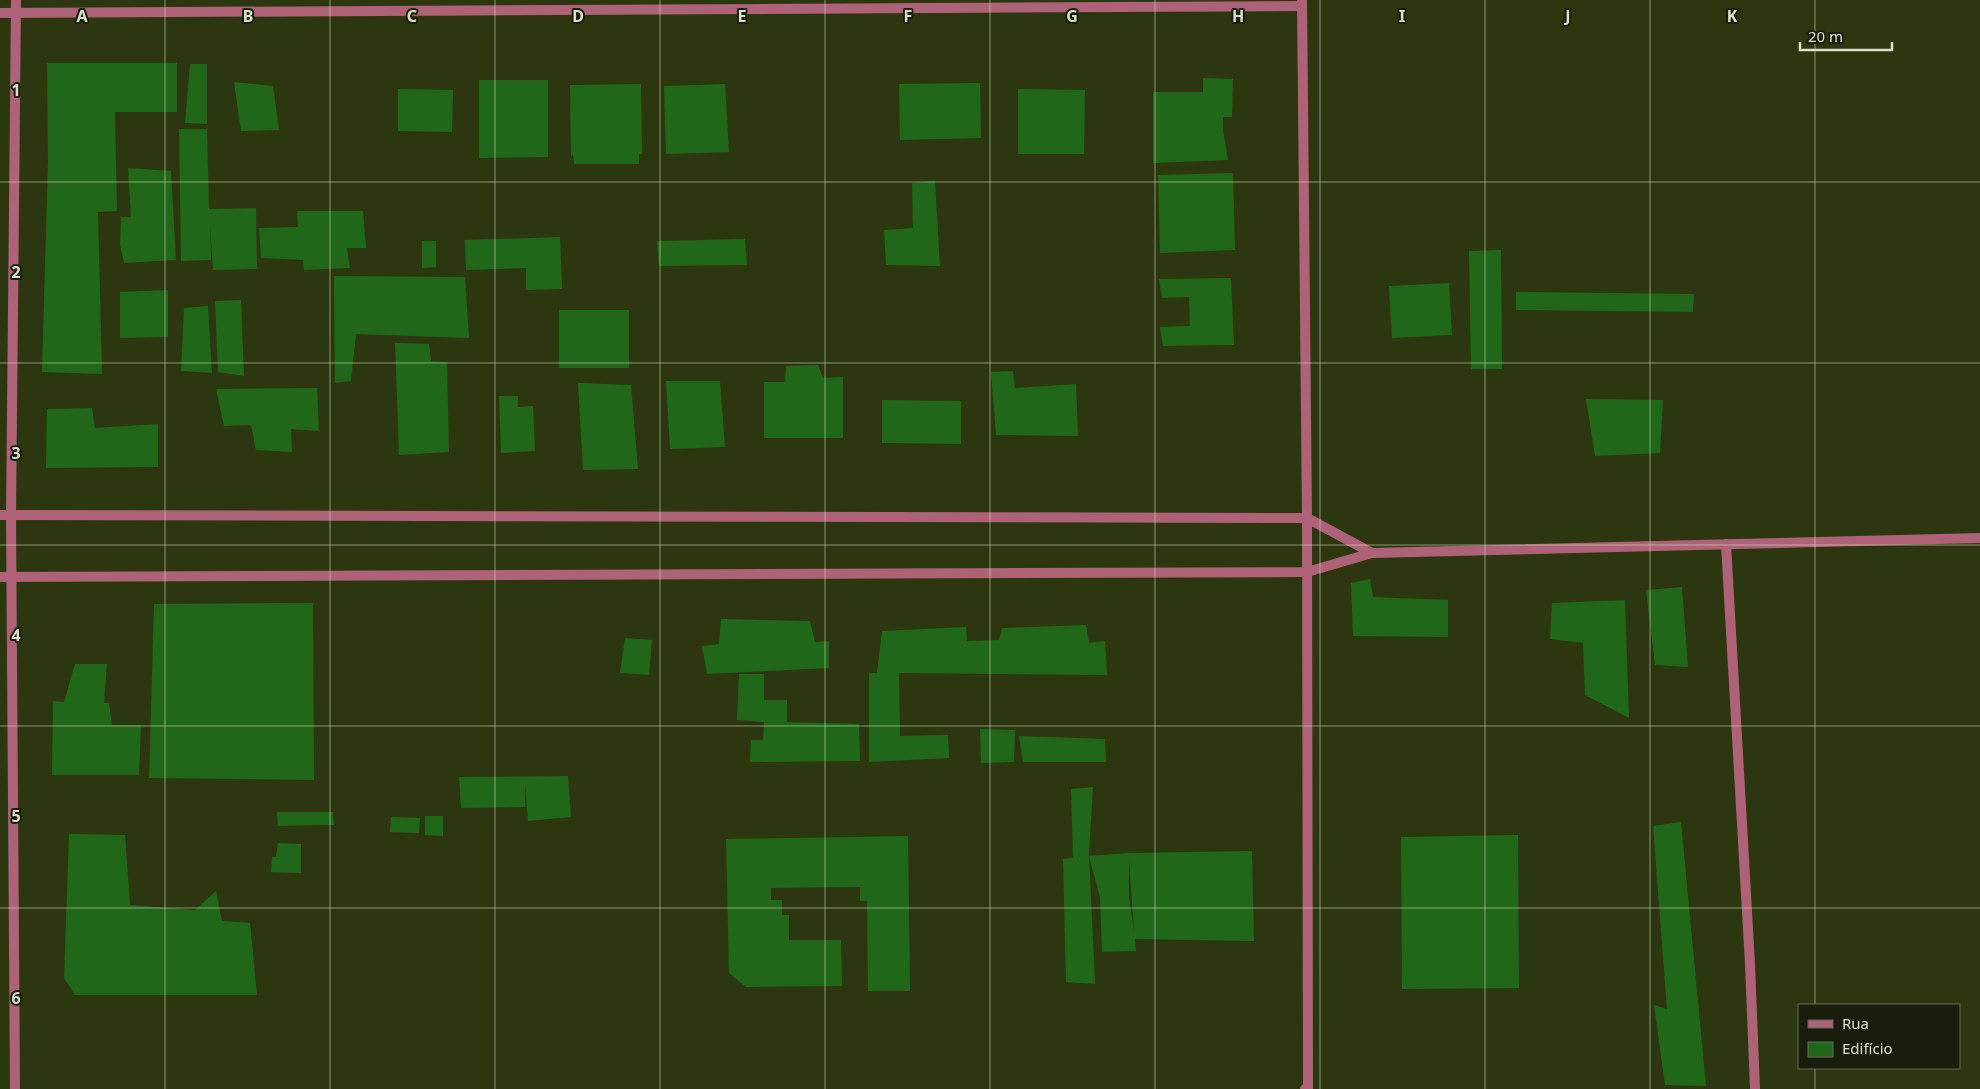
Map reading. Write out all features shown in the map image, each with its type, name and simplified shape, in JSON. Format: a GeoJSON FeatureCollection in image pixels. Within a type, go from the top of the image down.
{"type":"FeatureCollection","features":[{"type":"Feature","properties":{"kind":"street"},"geometry":{"type":"LineString","coordinates":[[15,1089],[13,577],[11,515],[16,0]]}},
{"type":"Feature","properties":{"kind":"street"},"geometry":{"type":"LineString","coordinates":[[0,13],[1302,3],[1307,518],[1307,1089]]}},
{"type":"Feature","properties":{"kind":"street"},"geometry":{"type":"LineString","coordinates":[[0,515],[1307,518],[1372,553]]}},
{"type":"Feature","properties":{"kind":"street"},"geometry":{"type":"LineString","coordinates":[[0,577],[1307,572],[1372,553],[1980,538]]}},
{"type":"Feature","properties":{"kind":"street"},"geometry":{"type":"LineString","coordinates":[[1726,544],[1755,1089]]}},
{"type":"Feature","properties":{"kind":"building"},"geometry":{"type":"Polygon","coordinates":[[[47,63],[177,63],[177,112],[115,112],[117,211],[98,212],[102,374],[42,372],[48,161],[47,63]]]}},
{"type":"Feature","properties":{"kind":"building"},"geometry":{"type":"Polygon","coordinates":[[[190,64],[207,64],[207,124],[185,123],[190,64]]]}},
{"type":"Feature","properties":{"kind":"building"},"geometry":{"type":"Polygon","coordinates":[[[1203,78],[1233,79],[1232,117],[1223,117],[1223,131],[1228,160],[1153,163],[1153,92],[1203,92],[1203,78]]]}},
{"type":"Feature","properties":{"kind":"building"},"geometry":{"type":"Polygon","coordinates":[[[479,80],[548,80],[548,157],[479,158],[479,80]]]}},
{"type":"Feature","properties":{"kind":"building"},"geometry":{"type":"Polygon","coordinates":[[[234,82],[273,86],[279,130],[241,131],[234,82]]]}},
{"type":"Feature","properties":{"kind":"building"},"geometry":{"type":"Polygon","coordinates":[[[980,83],[981,138],[900,140],[899,84],[980,83]]]}},
{"type":"Feature","properties":{"kind":"building"},"geometry":{"type":"Polygon","coordinates":[[[641,84],[642,154],[639,154],[639,164],[574,164],[573,154],[571,157],[570,85],[641,84]]]}},
{"type":"Feature","properties":{"kind":"building"},"geometry":{"type":"Polygon","coordinates":[[[725,84],[729,152],[666,154],[664,86],[725,84]]]}},
{"type":"Feature","properties":{"kind":"building"},"geometry":{"type":"Polygon","coordinates":[[[398,89],[453,90],[452,132],[398,131],[398,89]]]}},
{"type":"Feature","properties":{"kind":"building"},"geometry":{"type":"Polygon","coordinates":[[[1018,89],[1085,90],[1084,154],[1018,154],[1018,89]]]}},
{"type":"Feature","properties":{"kind":"building"},"geometry":{"type":"Polygon","coordinates":[[[179,129],[207,129],[209,209],[256,208],[257,269],[213,270],[210,225],[211,260],[181,261],[179,129]]]}},
{"type":"Feature","properties":{"kind":"building"},"geometry":{"type":"Polygon","coordinates":[[[128,168],[171,171],[176,260],[124,263],[120,245],[121,217],[131,217],[128,168]]]}},
{"type":"Feature","properties":{"kind":"building"},"geometry":{"type":"Polygon","coordinates":[[[1233,173],[1235,250],[1160,253],[1158,175],[1233,173]]]}},
{"type":"Feature","properties":{"kind":"building"},"geometry":{"type":"Polygon","coordinates":[[[935,181],[940,266],[886,265],[884,230],[913,228],[912,183],[935,181]]]}},
{"type":"Feature","properties":{"kind":"building"},"geometry":{"type":"Polygon","coordinates":[[[297,211],[363,211],[366,248],[347,248],[350,268],[304,270],[303,260],[261,258],[259,228],[298,227],[297,211]]]}},
{"type":"Feature","properties":{"kind":"building"},"geometry":{"type":"Polygon","coordinates":[[[560,237],[562,289],[526,290],[526,268],[466,270],[465,240],[560,237]]]}},
{"type":"Feature","properties":{"kind":"building"},"geometry":{"type":"Polygon","coordinates":[[[745,239],[747,265],[659,266],[657,241],[745,239]]]}},
{"type":"Feature","properties":{"kind":"building"},"geometry":{"type":"Polygon","coordinates":[[[422,241],[436,241],[436,267],[422,268],[422,241]]]}},
{"type":"Feature","properties":{"kind":"building"},"geometry":{"type":"Polygon","coordinates":[[[1501,250],[1502,369],[1471,369],[1469,251],[1501,250]]]}},
{"type":"Feature","properties":{"kind":"building"},"geometry":{"type":"Polygon","coordinates":[[[334,276],[465,277],[469,338],[356,334],[351,381],[335,383],[334,276]]]}},
{"type":"Feature","properties":{"kind":"building"},"geometry":{"type":"Polygon","coordinates":[[[1231,278],[1234,345],[1163,346],[1160,327],[1190,326],[1189,297],[1162,298],[1159,279],[1231,278]]]}},
{"type":"Feature","properties":{"kind":"building"},"geometry":{"type":"Polygon","coordinates":[[[1449,283],[1452,335],[1392,338],[1389,286],[1449,283]]]}},
{"type":"Feature","properties":{"kind":"building"},"geometry":{"type":"Polygon","coordinates":[[[168,290],[168,337],[120,338],[120,292],[168,290]]]}},
{"type":"Feature","properties":{"kind":"building"},"geometry":{"type":"Polygon","coordinates":[[[1516,292],[1694,294],[1693,312],[1516,310],[1516,292]]]}},
{"type":"Feature","properties":{"kind":"building"},"geometry":{"type":"Polygon","coordinates":[[[241,300],[244,376],[218,372],[215,301],[241,300]]]}},
{"type":"Feature","properties":{"kind":"building"},"geometry":{"type":"Polygon","coordinates":[[[208,306],[212,373],[181,371],[184,308],[208,306]]]}},
{"type":"Feature","properties":{"kind":"building"},"geometry":{"type":"Polygon","coordinates":[[[559,310],[629,310],[629,368],[559,368],[559,310]]]}},
{"type":"Feature","properties":{"kind":"building"},"geometry":{"type":"Polygon","coordinates":[[[395,343],[429,344],[431,361],[447,362],[449,452],[399,455],[395,343]]]}},
{"type":"Feature","properties":{"kind":"building"},"geometry":{"type":"Polygon","coordinates":[[[818,365],[823,378],[843,377],[843,438],[764,438],[764,382],[785,382],[786,366],[818,365]]]}},
{"type":"Feature","properties":{"kind":"building"},"geometry":{"type":"Polygon","coordinates":[[[1013,371],[1015,388],[1076,384],[1078,436],[996,435],[991,372],[1013,371]]]}},
{"type":"Feature","properties":{"kind":"building"},"geometry":{"type":"Polygon","coordinates":[[[666,381],[720,381],[725,447],[670,449],[666,381]]]}},
{"type":"Feature","properties":{"kind":"building"},"geometry":{"type":"Polygon","coordinates":[[[578,383],[631,385],[638,469],[583,470],[578,383]]]}},
{"type":"Feature","properties":{"kind":"building"},"geometry":{"type":"Polygon","coordinates":[[[317,388],[319,431],[291,429],[292,452],[256,450],[251,425],[224,426],[216,389],[317,388]]]}},
{"type":"Feature","properties":{"kind":"building"},"geometry":{"type":"Polygon","coordinates":[[[499,396],[518,396],[518,407],[533,406],[535,451],[501,453],[499,396]]]}},
{"type":"Feature","properties":{"kind":"building"},"geometry":{"type":"Polygon","coordinates":[[[1586,399],[1663,400],[1660,453],[1595,456],[1586,399]]]}},
{"type":"Feature","properties":{"kind":"building"},"geometry":{"type":"Polygon","coordinates":[[[882,400],[961,401],[961,444],[882,443],[882,400]]]}},
{"type":"Feature","properties":{"kind":"building"},"geometry":{"type":"Polygon","coordinates":[[[92,408],[95,428],[158,424],[158,467],[46,468],[47,409],[92,408]]]}},
{"type":"Feature","properties":{"kind":"building"},"geometry":{"type":"Polygon","coordinates":[[[1370,579],[1373,597],[1448,600],[1448,637],[1353,636],[1351,583],[1370,579]]]}},
{"type":"Feature","properties":{"kind":"building"},"geometry":{"type":"Polygon","coordinates":[[[1682,587],[1688,667],[1655,665],[1646,590],[1682,587]]]}},
{"type":"Feature","properties":{"kind":"building"},"geometry":{"type":"Polygon","coordinates":[[[1625,600],[1629,718],[1585,695],[1583,643],[1550,639],[1552,603],[1625,600]]]}},
{"type":"Feature","properties":{"kind":"building"},"geometry":{"type":"Polygon","coordinates":[[[313,603],[314,780],[149,778],[154,604],[313,603]]]}},
{"type":"Feature","properties":{"kind":"building"},"geometry":{"type":"Polygon","coordinates":[[[721,619],[810,621],[815,642],[829,641],[829,668],[707,674],[702,646],[719,644],[721,619]]]}},
{"type":"Feature","properties":{"kind":"building"},"geometry":{"type":"Polygon","coordinates":[[[1086,625],[1089,643],[1105,641],[1107,675],[899,673],[900,736],[948,735],[949,758],[869,762],[869,673],[877,673],[882,631],[966,627],[967,641],[999,640],[1002,628],[1086,625]]]}},
{"type":"Feature","properties":{"kind":"building"},"geometry":{"type":"Polygon","coordinates":[[[625,638],[652,640],[649,675],[620,673],[625,638]]]}},
{"type":"Feature","properties":{"kind":"building"},"geometry":{"type":"Polygon","coordinates":[[[75,664],[107,664],[104,703],[109,703],[112,725],[141,725],[139,775],[52,775],[53,701],[64,702],[75,664]]]}},
{"type":"Feature","properties":{"kind":"building"},"geometry":{"type":"Polygon","coordinates":[[[739,674],[764,674],[764,700],[787,700],[787,722],[859,724],[860,761],[750,762],[751,740],[763,740],[764,722],[737,720],[739,674]]]}},
{"type":"Feature","properties":{"kind":"building"},"geometry":{"type":"Polygon","coordinates":[[[980,729],[1015,730],[1014,762],[981,763],[980,729]]]}},
{"type":"Feature","properties":{"kind":"building"},"geometry":{"type":"Polygon","coordinates":[[[1019,736],[1105,739],[1106,762],[1023,762],[1019,736]]]}},
{"type":"Feature","properties":{"kind":"building"},"geometry":{"type":"Polygon","coordinates":[[[568,776],[571,817],[528,821],[525,785],[525,807],[461,808],[459,777],[568,776]]]}},
{"type":"Feature","properties":{"kind":"building"},"geometry":{"type":"Polygon","coordinates":[[[1093,787],[1089,854],[1095,984],[1066,982],[1063,859],[1073,858],[1071,789],[1093,787]]]}},
{"type":"Feature","properties":{"kind":"building"},"geometry":{"type":"Polygon","coordinates":[[[277,812],[333,812],[334,825],[278,826],[277,812]]]}},
{"type":"Feature","properties":{"kind":"building"},"geometry":{"type":"Polygon","coordinates":[[[425,816],[443,816],[443,836],[425,835],[425,816]]]}},
{"type":"Feature","properties":{"kind":"building"},"geometry":{"type":"Polygon","coordinates":[[[391,817],[420,818],[419,833],[390,832],[391,817]]]}},
{"type":"Feature","properties":{"kind":"building"},"geometry":{"type":"Polygon","coordinates":[[[1681,822],[1706,1086],[1665,1085],[1654,1005],[1667,1009],[1653,826],[1681,822]]]}},
{"type":"Feature","properties":{"kind":"building"},"geometry":{"type":"Polygon","coordinates":[[[69,834],[125,835],[130,905],[195,910],[216,891],[222,921],[250,923],[257,995],[75,995],[64,978],[69,834]]]}},
{"type":"Feature","properties":{"kind":"building"},"geometry":{"type":"Polygon","coordinates":[[[1518,835],[1519,988],[1402,989],[1401,837],[1518,835]]]}},
{"type":"Feature","properties":{"kind":"building"},"geometry":{"type":"Polygon","coordinates":[[[908,836],[910,991],[868,991],[867,901],[860,901],[860,887],[771,888],[771,900],[782,900],[782,915],[789,915],[789,940],[841,940],[842,986],[746,987],[729,973],[726,839],[908,836]]]}},
{"type":"Feature","properties":{"kind":"building"},"geometry":{"type":"Polygon","coordinates":[[[278,843],[301,844],[301,873],[271,872],[272,857],[276,857],[278,843]]]}},
{"type":"Feature","properties":{"kind":"building"},"geometry":{"type":"Polygon","coordinates":[[[1252,851],[1254,941],[1135,939],[1136,951],[1102,952],[1100,897],[1089,856],[1129,853],[1252,851]],[[1129,860],[1129,897],[1134,932],[1129,860]]]}}]}
